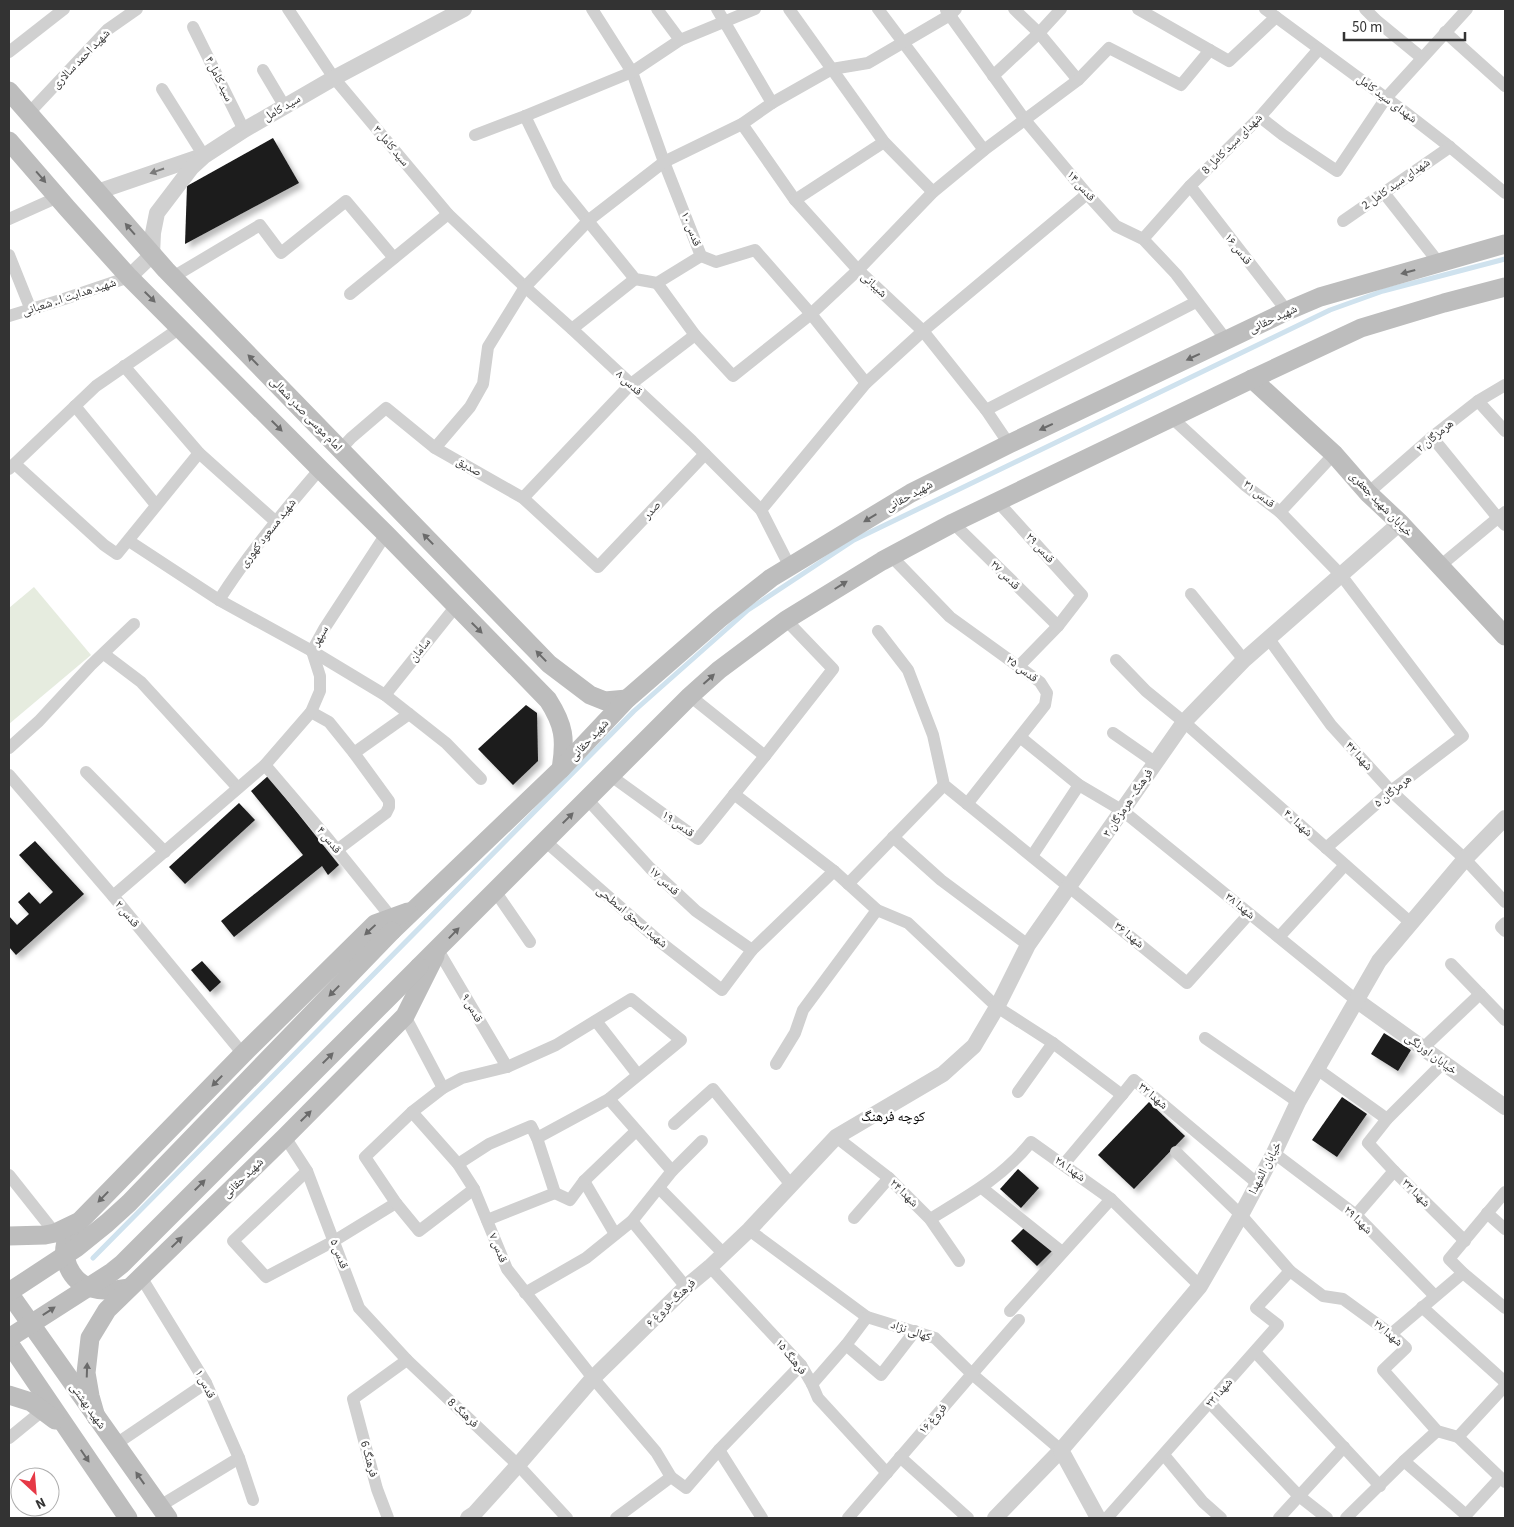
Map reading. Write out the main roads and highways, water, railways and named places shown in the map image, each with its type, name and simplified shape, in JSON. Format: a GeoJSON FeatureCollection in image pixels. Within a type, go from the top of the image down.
{"type":"FeatureCollection","features":[{"type":"Feature","properties":{"kind":"main road","name":"امام موسی صدر شمالی"},"geometry":{"type":"LineString","coordinates":[[9,91],[173,278],[549,664],[590,695],[605,701],[627,699]]}},
{"type":"Feature","properties":{"kind":"main road"},"geometry":{"type":"LineString","coordinates":[[9,140],[58,197],[180,328],[386,534],[548,700],[557,714],[562,730],[564,748],[561,769]]}},
{"type":"Feature","properties":{"kind":"main road","name":"شهید حقانی"},"geometry":{"type":"LineString","coordinates":[[9,1236],[55,1233],[80,1221],[243,1054],[375,924],[392,924],[414,910],[561,769],[627,699],[719,619],[770,578],[912,493],[1009,444],[1287,311],[1320,298],[1505,244]]}},
{"type":"Feature","properties":{"kind":"main road","name":"شهید حقانی"},"geometry":{"type":"LineString","coordinates":[[9,1338],[122,1264],[690,696],[719,670],[786,620],[890,556],[953,523],[1361,328],[1505,287]]}},
{"type":"Feature","properties":{"kind":"main road","name":"خیابان شهید جعفری"},"geometry":{"type":"LineString","coordinates":[[1252,379],[1334,454],[1368,493],[1400,523],[1504,632]]}},
{"type":"Feature","properties":{"kind":"main road"},"geometry":{"type":"LineString","coordinates":[[548,700],[560,696],[566,690],[568,679]]}},
{"type":"Feature","properties":{"kind":"main road"},"geometry":{"type":"LineString","coordinates":[[9,1292],[76,1248],[121,1210],[392,924]]}},
{"type":"Feature","properties":{"kind":"main road","name":"شهید حقانی"},"geometry":{"type":"LineString","coordinates":[[96,1417],[86,1373],[90,1338],[107,1310],[406,1016],[438,950]]}},
{"type":"Feature","properties":{"kind":"main road"},"geometry":{"type":"LineString","coordinates":[[80,1221],[73,1228],[65,1247],[66,1262],[73,1275],[89,1287],[106,1291],[135,1282]]}},
{"type":"Feature","properties":{"kind":"main road","name":"شهید بهشتی"},"geometry":{"type":"LineString","coordinates":[[9,1292],[164,1512]]}},
{"type":"Feature","properties":{"kind":"main road"},"geometry":{"type":"LineString","coordinates":[[9,1343],[128,1518]]}},
{"type":"Feature","properties":{"kind":"main road"},"geometry":{"type":"LineString","coordinates":[[9,1395],[31,1402],[67,1428]]}},
{"type":"Feature","properties":{"kind":"waterway"},"geometry":{"type":"LineString","coordinates":[[93,1258],[634,711],[748,610],[854,540],[1330,310],[1383,291],[1505,259]]}},
{"type":"Feature","properties":{"kind":"district","name":"کوچه فرهنگ"},"geometry":{"type":"Point","coordinates":[893,1117]}}]}
